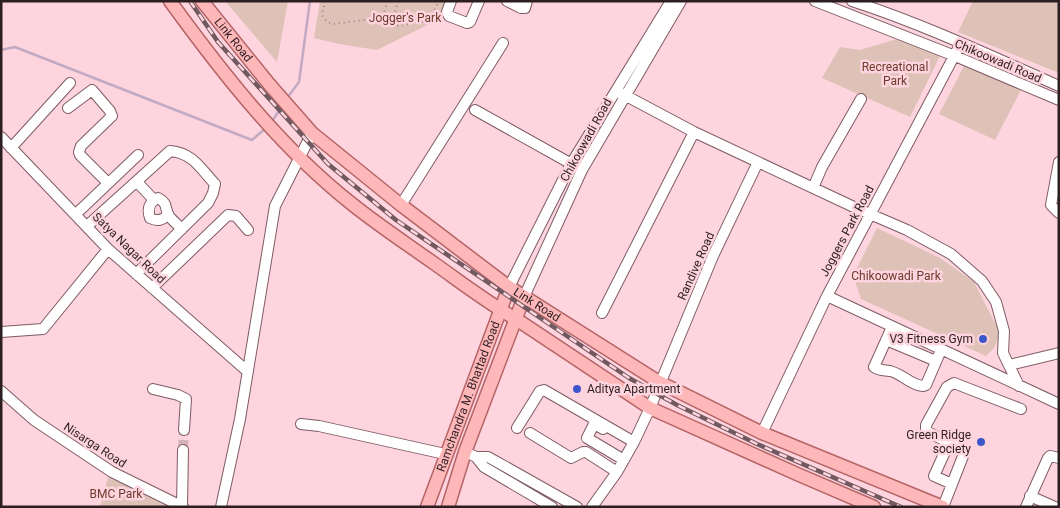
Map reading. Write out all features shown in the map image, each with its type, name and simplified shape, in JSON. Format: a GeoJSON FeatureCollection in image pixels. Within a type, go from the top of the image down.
{"type":"FeatureCollection","features":[{"type":"Feature","properties":{"kind":"main road","name":"Link Road"},"geometry":{"type":"LineString","coordinates":[[170,1],[194,35],[269,125],[300,157],[351,204],[500,309],[650,408],[874,507]]}},
{"type":"Feature","properties":{"kind":"main road","name":"Link Road"},"geometry":{"type":"LineString","coordinates":[[202,1],[269,84],[312,133],[401,205],[509,287],[659,382],[762,433],[943,507]]}},
{"type":"Feature","properties":{"kind":"main road","name":"Ramchandra M. Bhattad Road"},"geometry":{"type":"LineString","coordinates":[[427,507],[445,454],[509,287]]}},
{"type":"Feature","properties":{"kind":"main road","name":"Ramchandra M. Bhattad Road"},"geometry":{"type":"LineString","coordinates":[[448,507],[471,454],[524,297]]}},
{"type":"Feature","properties":{"kind":"main road"},"geometry":{"type":"LineString","coordinates":[[492,329],[509,338]]}},
{"type":"Feature","properties":{"kind":"street"},"geometry":{"type":"LineString","coordinates":[[451,1],[447,12],[449,16],[467,23],[470,22],[479,1]]}},
{"type":"Feature","properties":{"kind":"street"},"geometry":{"type":"LineString","coordinates":[[507,1],[521,8],[525,8],[527,1]]}},
{"type":"Feature","properties":{"kind":"street","name":"Chikoowadi Road"},"geometry":{"type":"LineString","coordinates":[[524,297],[582,170],[671,1]]}},
{"type":"Feature","properties":{"kind":"street","name":"Chikoowadi Road"},"geometry":{"type":"LineString","coordinates":[[509,287],[571,164],[621,93],[681,1]]}},
{"type":"Feature","properties":{"kind":"street","name":"Chikoowadi Road"},"geometry":{"type":"LineString","coordinates":[[814,1],[955,56],[1059,100]]}},
{"type":"Feature","properties":{"kind":"street","name":"Chikoowadi Road"},"geometry":{"type":"LineString","coordinates":[[852,1],[961,43],[1059,86]]}},
{"type":"Feature","properties":{"kind":"street"},"geometry":{"type":"LineString","coordinates":[[401,205],[503,43]]}},
{"type":"Feature","properties":{"kind":"street","name":"Joggers Park Road"},"geometry":{"type":"LineString","coordinates":[[762,433],[827,296],[961,43]]}},
{"type":"Feature","properties":{"kind":"street"},"geometry":{"type":"LineString","coordinates":[[11,148],[70,83]]}},
{"type":"Feature","properties":{"kind":"street"},"geometry":{"type":"LineString","coordinates":[[68,108],[92,90],[110,111],[112,116],[81,146],[79,152],[108,183]]}},
{"type":"Feature","properties":{"kind":"street"},"geometry":{"type":"LineString","coordinates":[[621,93],[694,132],[907,230],[951,254],[982,281],[996,302],[1004,332],[1004,353],[1019,386]]}},
{"type":"Feature","properties":{"kind":"street"},"geometry":{"type":"LineString","coordinates":[[813,188],[822,167],[861,99]]}},
{"type":"Feature","properties":{"kind":"street"},"geometry":{"type":"LineString","coordinates":[[475,110],[582,170]]}},
{"type":"Feature","properties":{"kind":"street"},"geometry":{"type":"LineString","coordinates":[[602,313],[694,132]]}},
{"type":"Feature","properties":{"kind":"street"},"geometry":{"type":"LineString","coordinates":[[221,507],[240,419],[275,206],[312,133]]}},
{"type":"Feature","properties":{"kind":"street","name":"Satya Nagar Road"},"geometry":{"type":"LineString","coordinates":[[1,137],[108,249],[247,370]]}},
{"type":"Feature","properties":{"kind":"street"},"geometry":{"type":"LineString","coordinates":[[87,226],[170,152],[179,152],[190,156],[214,184],[208,203],[136,274]]}},
{"type":"Feature","properties":{"kind":"street"},"geometry":{"type":"LineString","coordinates":[[76,214],[138,154]]}},
{"type":"Feature","properties":{"kind":"street","name":"Randive Road"},"geometry":{"type":"LineString","coordinates":[[592,507],[617,472],[650,408],[659,382],[713,256],[758,162]]}},
{"type":"Feature","properties":{"kind":"street"},"geometry":{"type":"LineString","coordinates":[[1059,162],[1050,205],[1059,212]]}},
{"type":"Feature","properties":{"kind":"street"},"geometry":{"type":"LineString","coordinates":[[137,182],[154,200]]}},
{"type":"Feature","properties":{"kind":"street"},"geometry":{"type":"LineString","coordinates":[[168,215],[163,220],[156,221],[150,218],[148,212],[150,205],[158,198],[164,201],[168,215],[182,229]]}},
{"type":"Feature","properties":{"kind":"street"},"geometry":{"type":"LineString","coordinates":[[152,288],[228,215],[236,216],[248,230]]}},
{"type":"Feature","properties":{"kind":"street"},"geometry":{"type":"LineString","coordinates":[[1,332],[43,329],[108,249]]}},
{"type":"Feature","properties":{"kind":"street"},"geometry":{"type":"LineString","coordinates":[[827,296],[1059,404]]}},
{"type":"Feature","properties":{"kind":"street"},"geometry":{"type":"LineString","coordinates":[[892,327],[874,367],[876,369],[884,372],[888,371],[903,377],[907,381],[924,386],[941,350]]}},
{"type":"Feature","properties":{"kind":"street"},"geometry":{"type":"LineString","coordinates":[[886,340],[936,361]]}},
{"type":"Feature","properties":{"kind":"street"},"geometry":{"type":"LineString","coordinates":[[1009,365],[1059,353]]}},
{"type":"Feature","properties":{"kind":"street"},"geometry":{"type":"LineString","coordinates":[[943,507],[965,451],[926,431],[926,424],[947,387],[954,383],[1020,409]]}},
{"type":"Feature","properties":{"kind":"street"},"geometry":{"type":"LineString","coordinates":[[153,389],[178,395],[186,399],[184,430]]}},
{"type":"Feature","properties":{"kind":"street"},"geometry":{"type":"LineString","coordinates":[[517,428],[540,391],[544,390],[632,444]]}},
{"type":"Feature","properties":{"kind":"street","name":"Nisarga Road"},"geometry":{"type":"LineString","coordinates":[[1,391],[34,420],[112,472],[183,506]]}},
{"type":"Feature","properties":{"kind":"street"},"geometry":{"type":"LineString","coordinates":[[301,424],[319,426],[445,454]]}},
{"type":"Feature","properties":{"kind":"street"},"geometry":{"type":"LineString","coordinates":[[624,460],[587,438],[588,435],[594,424],[632,444]]}},
{"type":"Feature","properties":{"kind":"street"},"geometry":{"type":"LineString","coordinates":[[530,433],[571,458],[586,452],[617,472]]}},
{"type":"Feature","properties":{"kind":"street"},"geometry":{"type":"LineString","coordinates":[[949,442],[934,476],[952,484]]}},
{"type":"Feature","properties":{"kind":"street"},"geometry":{"type":"LineString","coordinates":[[183,450],[183,506]]}},
{"type":"Feature","properties":{"kind":"street"},"geometry":{"type":"LineString","coordinates":[[471,454],[484,467],[552,507]]}},
{"type":"Feature","properties":{"kind":"street"},"geometry":{"type":"LineString","coordinates":[[471,454],[488,457],[577,507]]}},
{"type":"Feature","properties":{"kind":"street"},"geometry":{"type":"LineString","coordinates":[[1026,507],[1048,458],[1050,456],[1059,458]]}},
{"type":"Feature","properties":{"kind":"street"},"geometry":{"type":"LineString","coordinates":[[1030,496],[1055,507]]}},
{"type":"Feature","properties":{"kind":"path"},"geometry":{"type":"LineString","coordinates":[[325,1],[322,15],[332,24],[380,18],[383,16],[388,1]]}},
{"type":"Feature","properties":{"kind":"path"},"geometry":{"type":"LineString","coordinates":[[398,1],[392,22],[392,25],[395,26],[429,21],[439,1]]}},
{"type":"Feature","properties":{"kind":"green space"},"geometry":{"type":"Polygon","coordinates":[[[225,1],[288,1],[277,62],[225,1]]]}},
{"type":"Feature","properties":{"kind":"green space","name":"Jogger's Park"},"geometry":{"type":"Polygon","coordinates":[[[320,1],[448,1],[439,19],[377,50],[314,38],[320,1]]]}},
{"type":"Feature","properties":{"kind":"green space"},"geometry":{"type":"Polygon","coordinates":[[[973,1],[1059,1],[1059,73],[958,32],[973,1]]]}},
{"type":"Feature","properties":{"kind":"green space","name":"Recreational Park"},"geometry":{"type":"Polygon","coordinates":[[[897,39],[941,54],[910,117],[822,78],[840,47],[860,50],[897,39]]]}},
{"type":"Feature","properties":{"kind":"green space"},"geometry":{"type":"Polygon","coordinates":[[[964,66],[975,66],[1023,86],[995,140],[939,114],[964,66]]]}},
{"type":"Feature","properties":{"kind":"green space","name":"Chikoowadi Park"},"geometry":{"type":"Polygon","coordinates":[[[877,228],[940,258],[974,282],[997,327],[999,336],[994,348],[986,356],[861,299],[853,276],[877,228]]]}},
{"type":"Feature","properties":{"kind":"green space","name":"BMC Park"},"geometry":{"type":"Polygon","coordinates":[[[108,477],[175,507],[100,507],[108,477]]]}},
{"type":"Feature","properties":{"kind":"waterway"},"geometry":{"type":"LineString","coordinates":[[287,98],[299,82],[310,1]]}},
{"type":"Feature","properties":{"kind":"waterway"},"geometry":{"type":"LineString","coordinates":[[1,50],[15,47],[252,140],[267,127]]}},
{"type":"Feature","properties":{"kind":"waterway"},"geometry":{"type":"LineString","coordinates":[[272,121],[283,105]]}},
{"type":"Feature","properties":{"kind":"tunnel"},"geometry":{"type":"LineString","coordinates":[[183,450],[184,430]]}},
{"type":"Feature","properties":{"kind":"railway"},"geometry":{"type":"LineString","coordinates":[[190,1],[218,42],[328,164],[396,220],[629,378],[677,405],[757,444],[901,507]]}},
{"type":"Feature","properties":{"kind":"place","name":"V3 Fitness Gym"},"geometry":{"type":"Point","coordinates":[983,339]}},
{"type":"Feature","properties":{"kind":"place","name":"Aditya Apartment"},"geometry":{"type":"Point","coordinates":[577,389]}},
{"type":"Feature","properties":{"kind":"place","name":"Green Ridge society"},"geometry":{"type":"Point","coordinates":[981,442]}}]}
